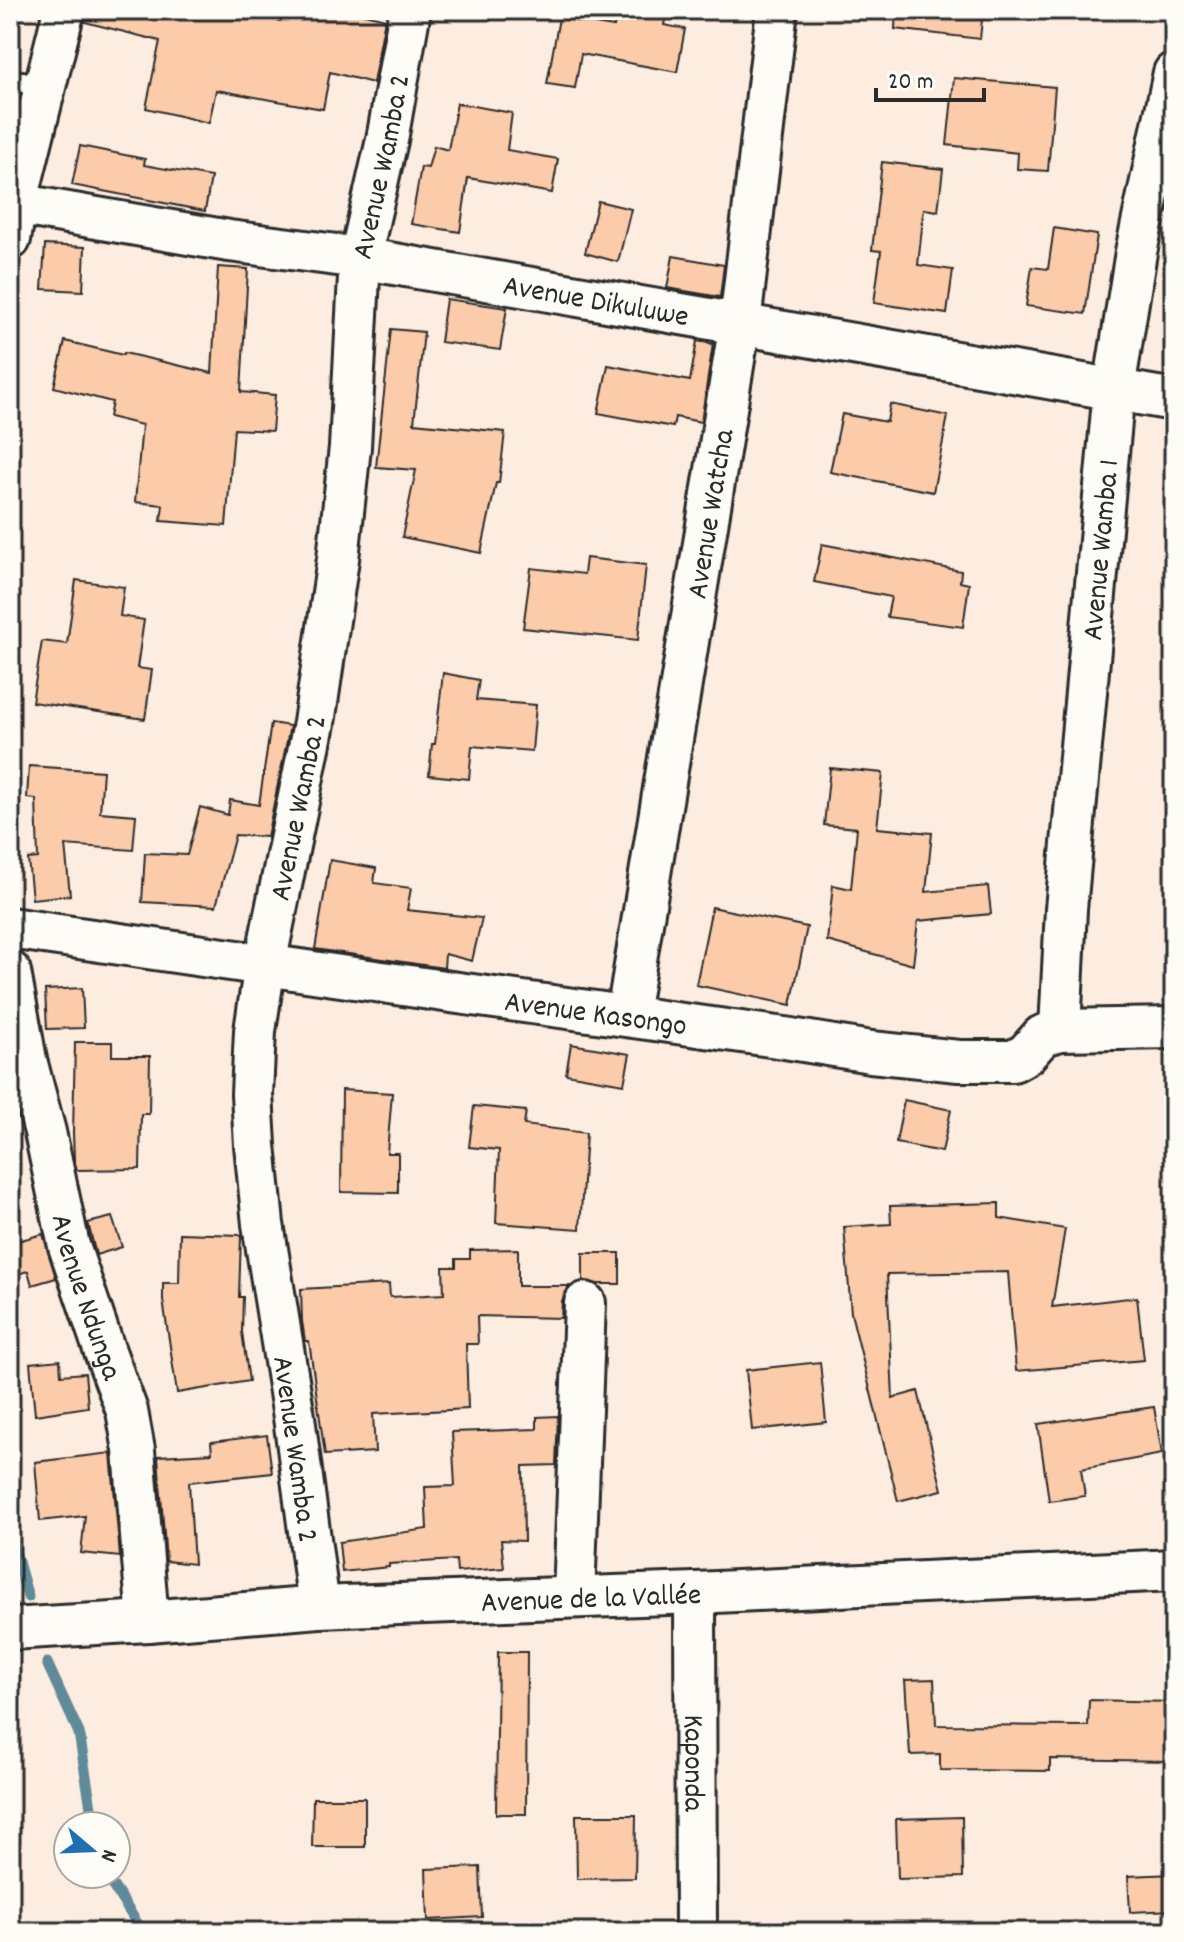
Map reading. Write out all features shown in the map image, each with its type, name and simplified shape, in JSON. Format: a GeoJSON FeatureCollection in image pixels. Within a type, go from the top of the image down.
{"type":"FeatureCollection","features":[{"type":"Feature","properties":{"kind":"street"},"geometry":{"type":"LineString","coordinates":[[13,221],[28,83],[64,10]]}},
{"type":"Feature","properties":{"kind":"street","name":"Avenue Wamba 2"},"geometry":{"type":"LineString","coordinates":[[319,1607],[294,1417],[263,1224],[252,1094],[255,1031],[265,964],[314,723],[338,559],[350,447],[360,258],[387,140],[410,10]]}},
{"type":"Feature","properties":{"kind":"street","name":"Avenue Watcha"},"geometry":{"type":"LineString","coordinates":[[627,1015],[740,323],[777,10]]}},
{"type":"Feature","properties":{"kind":"street","name":"Avenue Wamba 1"},"geometry":{"type":"LineString","coordinates":[[1060,1030],[1066,909],[1114,389],[1136,252],[1174,73]]}},
{"type":"Feature","properties":{"kind":"street","name":"Avenue Dikuluwe"},"geometry":{"type":"LineString","coordinates":[[13,221],[229,241],[360,258],[1174,400]]}},
{"type":"Feature","properties":{"kind":"street","name":"Avenue Kasongo"},"geometry":{"type":"LineString","coordinates":[[10,928],[871,1052],[959,1061],[1013,1061],[1026,1054],[1042,1036],[1060,1030]]}},
{"type":"Feature","properties":{"kind":"street","name":"Avenue Ndunga"},"geometry":{"type":"LineString","coordinates":[[10,972],[26,1060],[69,1246],[127,1411],[134,1450],[148,1621]]}},
{"type":"Feature","properties":{"kind":"street"},"geometry":{"type":"LineString","coordinates":[[1060,1030],[1174,1028]]}},
{"type":"Feature","properties":{"kind":"street"},"geometry":{"type":"LineString","coordinates":[[574,1597],[585,1303]]}},
{"type":"Feature","properties":{"kind":"street","name":"Avenue de la Vallée"},"geometry":{"type":"LineString","coordinates":[[10,1629],[319,1607],[1174,1570]]}},
{"type":"Feature","properties":{"kind":"street","name":"Kaponda"},"geometry":{"type":"LineString","coordinates":[[695,1593],[696,1932]]}},
{"type":"Feature","properties":{"kind":"building"},"geometry":{"type":"Polygon","coordinates":[[[86,10],[231,10],[279,21],[281,10],[349,10],[385,19],[373,83],[330,72],[323,109],[216,90],[209,123],[146,108],[160,41],[85,22],[86,10]]]}},
{"type":"Feature","properties":{"kind":"building"},"geometry":{"type":"Polygon","coordinates":[[[617,10],[667,10],[664,25],[685,29],[677,72],[581,54],[575,88],[547,84],[559,18],[614,27],[617,10]]]}},
{"type":"Feature","properties":{"kind":"building"},"geometry":{"type":"Polygon","coordinates":[[[896,10],[983,10],[980,39],[895,29],[896,10]]]}},
{"type":"Feature","properties":{"kind":"building"},"geometry":{"type":"Polygon","coordinates":[[[954,78],[1055,87],[1048,171],[1017,169],[1018,153],[947,145],[954,78]]]}},
{"type":"Feature","properties":{"kind":"building"},"geometry":{"type":"Polygon","coordinates":[[[457,103],[512,113],[507,150],[558,159],[552,193],[468,178],[460,232],[411,224],[421,167],[428,168],[434,146],[448,150],[457,103]]]}},
{"type":"Feature","properties":{"kind":"building"},"geometry":{"type":"Polygon","coordinates":[[[80,146],[145,159],[144,165],[211,177],[205,211],[72,185],[80,146]]]}},
{"type":"Feature","properties":{"kind":"building"},"geometry":{"type":"Polygon","coordinates":[[[882,162],[943,169],[938,211],[924,209],[918,265],[953,270],[947,314],[874,303],[881,251],[872,250],[882,162]]]}},
{"type":"Feature","properties":{"kind":"building"},"geometry":{"type":"Polygon","coordinates":[[[598,201],[631,209],[618,262],[585,253],[598,201]]]}},
{"type":"Feature","properties":{"kind":"building"},"geometry":{"type":"Polygon","coordinates":[[[1054,228],[1097,235],[1085,314],[1026,306],[1032,267],[1048,269],[1054,228]]]}},
{"type":"Feature","properties":{"kind":"building"},"geometry":{"type":"Polygon","coordinates":[[[45,245],[85,247],[83,291],[42,289],[45,245]]]}},
{"type":"Feature","properties":{"kind":"building"},"geometry":{"type":"Polygon","coordinates":[[[673,256],[724,265],[720,297],[667,288],[673,256]]]}},
{"type":"Feature","properties":{"kind":"building"},"geometry":{"type":"Polygon","coordinates":[[[218,267],[248,269],[241,392],[275,395],[272,431],[234,429],[226,526],[161,521],[163,505],[135,502],[142,425],[109,417],[112,402],[54,387],[65,341],[212,373],[218,267]]]}},
{"type":"Feature","properties":{"kind":"building"},"geometry":{"type":"Polygon","coordinates":[[[446,299],[507,308],[500,350],[440,342],[446,299]]]}},
{"type":"Feature","properties":{"kind":"building"},"geometry":{"type":"Polygon","coordinates":[[[391,329],[424,332],[414,423],[505,432],[499,483],[496,483],[481,553],[402,537],[416,470],[376,467],[391,329]]]}},
{"type":"Feature","properties":{"kind":"building"},"geometry":{"type":"Polygon","coordinates":[[[697,341],[713,344],[701,422],[675,417],[673,427],[598,413],[608,365],[690,381],[697,341]]]}},
{"type":"Feature","properties":{"kind":"building"},"geometry":{"type":"Polygon","coordinates":[[[890,404],[948,416],[933,492],[830,472],[842,414],[887,422],[890,404]]]}},
{"type":"Feature","properties":{"kind":"building"},"geometry":{"type":"Polygon","coordinates":[[[822,544],[961,571],[960,582],[969,584],[963,627],[887,617],[891,597],[814,582],[822,544]]]}},
{"type":"Feature","properties":{"kind":"building"},"geometry":{"type":"Polygon","coordinates":[[[586,558],[646,565],[638,640],[523,628],[531,568],[584,574],[586,558]]]}},
{"type":"Feature","properties":{"kind":"building"},"geometry":{"type":"Polygon","coordinates":[[[76,580],[124,587],[120,616],[144,620],[137,668],[152,670],[145,719],[32,702],[42,641],[67,644],[76,580]]]}},
{"type":"Feature","properties":{"kind":"building"},"geometry":{"type":"Polygon","coordinates":[[[443,673],[479,680],[476,700],[536,705],[532,751],[472,746],[469,779],[429,775],[443,673]]]}},
{"type":"Feature","properties":{"kind":"building"},"geometry":{"type":"Polygon","coordinates":[[[271,723],[290,726],[267,837],[235,835],[216,906],[142,902],[145,853],[187,855],[200,807],[228,815],[230,800],[259,805],[271,723]]]}},
{"type":"Feature","properties":{"kind":"building"},"geometry":{"type":"Polygon","coordinates":[[[29,766],[103,771],[100,812],[136,815],[133,850],[65,845],[70,895],[32,899],[28,859],[38,858],[36,799],[27,798],[29,766]]]}},
{"type":"Feature","properties":{"kind":"building"},"geometry":{"type":"Polygon","coordinates":[[[830,768],[883,773],[877,828],[932,833],[926,892],[988,886],[991,914],[918,921],[913,965],[827,941],[833,885],[851,889],[857,828],[824,825],[830,768]]]}},
{"type":"Feature","properties":{"kind":"building"},"geometry":{"type":"Polygon","coordinates":[[[330,860],[376,868],[374,883],[411,888],[407,910],[482,918],[472,961],[445,954],[444,968],[315,949],[330,860]]]}},
{"type":"Feature","properties":{"kind":"building"},"geometry":{"type":"Polygon","coordinates":[[[712,907],[807,927],[791,1005],[696,985],[712,907]]]}},
{"type":"Feature","properties":{"kind":"building"},"geometry":{"type":"Polygon","coordinates":[[[82,988],[84,1028],[47,1029],[45,990],[82,988]]]}},
{"type":"Feature","properties":{"kind":"building"},"geometry":{"type":"Polygon","coordinates":[[[75,1042],[112,1042],[112,1056],[150,1056],[149,1114],[141,1114],[140,1169],[77,1170],[73,1133],[75,1042]]]}},
{"type":"Feature","properties":{"kind":"building"},"geometry":{"type":"Polygon","coordinates":[[[571,1044],[630,1054],[624,1084],[566,1074],[571,1044]]]}},
{"type":"Feature","properties":{"kind":"building"},"geometry":{"type":"Polygon","coordinates":[[[342,1090],[392,1093],[387,1153],[398,1153],[398,1193],[341,1192],[342,1090]]]}},
{"type":"Feature","properties":{"kind":"building"},"geometry":{"type":"Polygon","coordinates":[[[904,1100],[951,1110],[942,1152],[896,1143],[904,1100]]]}},
{"type":"Feature","properties":{"kind":"building"},"geometry":{"type":"Polygon","coordinates":[[[474,1106],[526,1111],[524,1125],[586,1133],[580,1229],[496,1223],[499,1150],[469,1147],[474,1106]]]}},
{"type":"Feature","properties":{"kind":"building"},"geometry":{"type":"Polygon","coordinates":[[[999,1203],[999,1218],[1065,1229],[1052,1307],[1137,1297],[1144,1360],[1016,1371],[1008,1272],[887,1274],[893,1398],[918,1391],[942,1490],[898,1501],[851,1313],[844,1227],[891,1224],[890,1206],[999,1203]]]}},
{"type":"Feature","properties":{"kind":"building"},"geometry":{"type":"Polygon","coordinates":[[[112,1217],[122,1247],[96,1255],[88,1223],[112,1217]]]}},
{"type":"Feature","properties":{"kind":"building"},"geometry":{"type":"Polygon","coordinates":[[[180,1233],[241,1235],[239,1297],[243,1297],[242,1332],[249,1381],[177,1393],[163,1283],[179,1283],[180,1233]]]}},
{"type":"Feature","properties":{"kind":"building"},"geometry":{"type":"Polygon","coordinates":[[[43,1234],[56,1278],[32,1285],[28,1271],[10,1276],[10,1243],[43,1234]]]}},
{"type":"Feature","properties":{"kind":"building"},"geometry":{"type":"Polygon","coordinates":[[[518,1249],[518,1286],[569,1286],[562,1301],[561,1318],[477,1316],[478,1344],[466,1344],[468,1409],[373,1414],[375,1452],[325,1455],[309,1341],[305,1341],[302,1321],[301,1289],[389,1284],[390,1297],[444,1294],[443,1267],[456,1267],[456,1259],[470,1259],[470,1250],[518,1249]]]}},
{"type":"Feature","properties":{"kind":"building"},"geometry":{"type":"Polygon","coordinates":[[[583,1253],[620,1253],[620,1284],[583,1281],[583,1253]]]}},
{"type":"Feature","properties":{"kind":"building"},"geometry":{"type":"Polygon","coordinates":[[[60,1360],[61,1375],[85,1373],[88,1407],[35,1415],[30,1363],[60,1360]]]}},
{"type":"Feature","properties":{"kind":"building"},"geometry":{"type":"Polygon","coordinates":[[[820,1362],[826,1422],[752,1430],[746,1370],[820,1362]]]}},
{"type":"Feature","properties":{"kind":"building"},"geometry":{"type":"Polygon","coordinates":[[[1154,1407],[1162,1454],[1081,1469],[1085,1496],[1049,1501],[1038,1424],[1154,1407]]]}},
{"type":"Feature","properties":{"kind":"building"},"geometry":{"type":"Polygon","coordinates":[[[558,1416],[556,1465],[523,1466],[524,1541],[501,1540],[504,1568],[457,1572],[456,1560],[389,1564],[389,1567],[342,1572],[339,1542],[427,1529],[425,1487],[455,1486],[452,1432],[537,1429],[537,1417],[558,1416]]]}},
{"type":"Feature","properties":{"kind":"building"},"geometry":{"type":"Polygon","coordinates":[[[267,1435],[272,1473],[189,1482],[194,1564],[166,1561],[158,1456],[212,1453],[211,1442],[267,1435]]]}},
{"type":"Feature","properties":{"kind":"building"},"geometry":{"type":"Polygon","coordinates":[[[111,1453],[120,1557],[81,1553],[85,1516],[40,1521],[35,1462],[111,1453]]]}},
{"type":"Feature","properties":{"kind":"building"},"geometry":{"type":"Polygon","coordinates":[[[498,1652],[527,1652],[526,1814],[496,1814],[498,1652]]]}},
{"type":"Feature","properties":{"kind":"building"},"geometry":{"type":"Polygon","coordinates":[[[934,1679],[936,1725],[1088,1726],[1089,1700],[1173,1702],[1171,1761],[1050,1759],[1050,1771],[940,1770],[940,1754],[910,1755],[905,1680],[934,1679]]]}},
{"type":"Feature","properties":{"kind":"building"},"geometry":{"type":"Polygon","coordinates":[[[313,1798],[365,1798],[365,1847],[312,1847],[313,1798]]]}},
{"type":"Feature","properties":{"kind":"building"},"geometry":{"type":"Polygon","coordinates":[[[576,1815],[636,1815],[635,1878],[577,1879],[576,1815]]]}},
{"type":"Feature","properties":{"kind":"building"},"geometry":{"type":"Polygon","coordinates":[[[962,1817],[963,1877],[898,1879],[896,1819],[962,1817]]]}},
{"type":"Feature","properties":{"kind":"building"},"geometry":{"type":"Polygon","coordinates":[[[480,1867],[482,1917],[428,1920],[426,1869],[480,1867]]]}},
{"type":"Feature","properties":{"kind":"building"},"geometry":{"type":"Polygon","coordinates":[[[1174,1874],[1174,1910],[1130,1912],[1128,1876],[1174,1874]]]}},
{"type":"Feature","properties":{"kind":"waterway"},"geometry":{"type":"LineString","coordinates":[[10,1534],[28,1597]]}},
{"type":"Feature","properties":{"kind":"waterway"},"geometry":{"type":"LineString","coordinates":[[47,1663],[79,1733],[91,1810]]}},
{"type":"Feature","properties":{"kind":"waterway"},"geometry":{"type":"LineString","coordinates":[[115,1890],[143,1932]]}}]}
